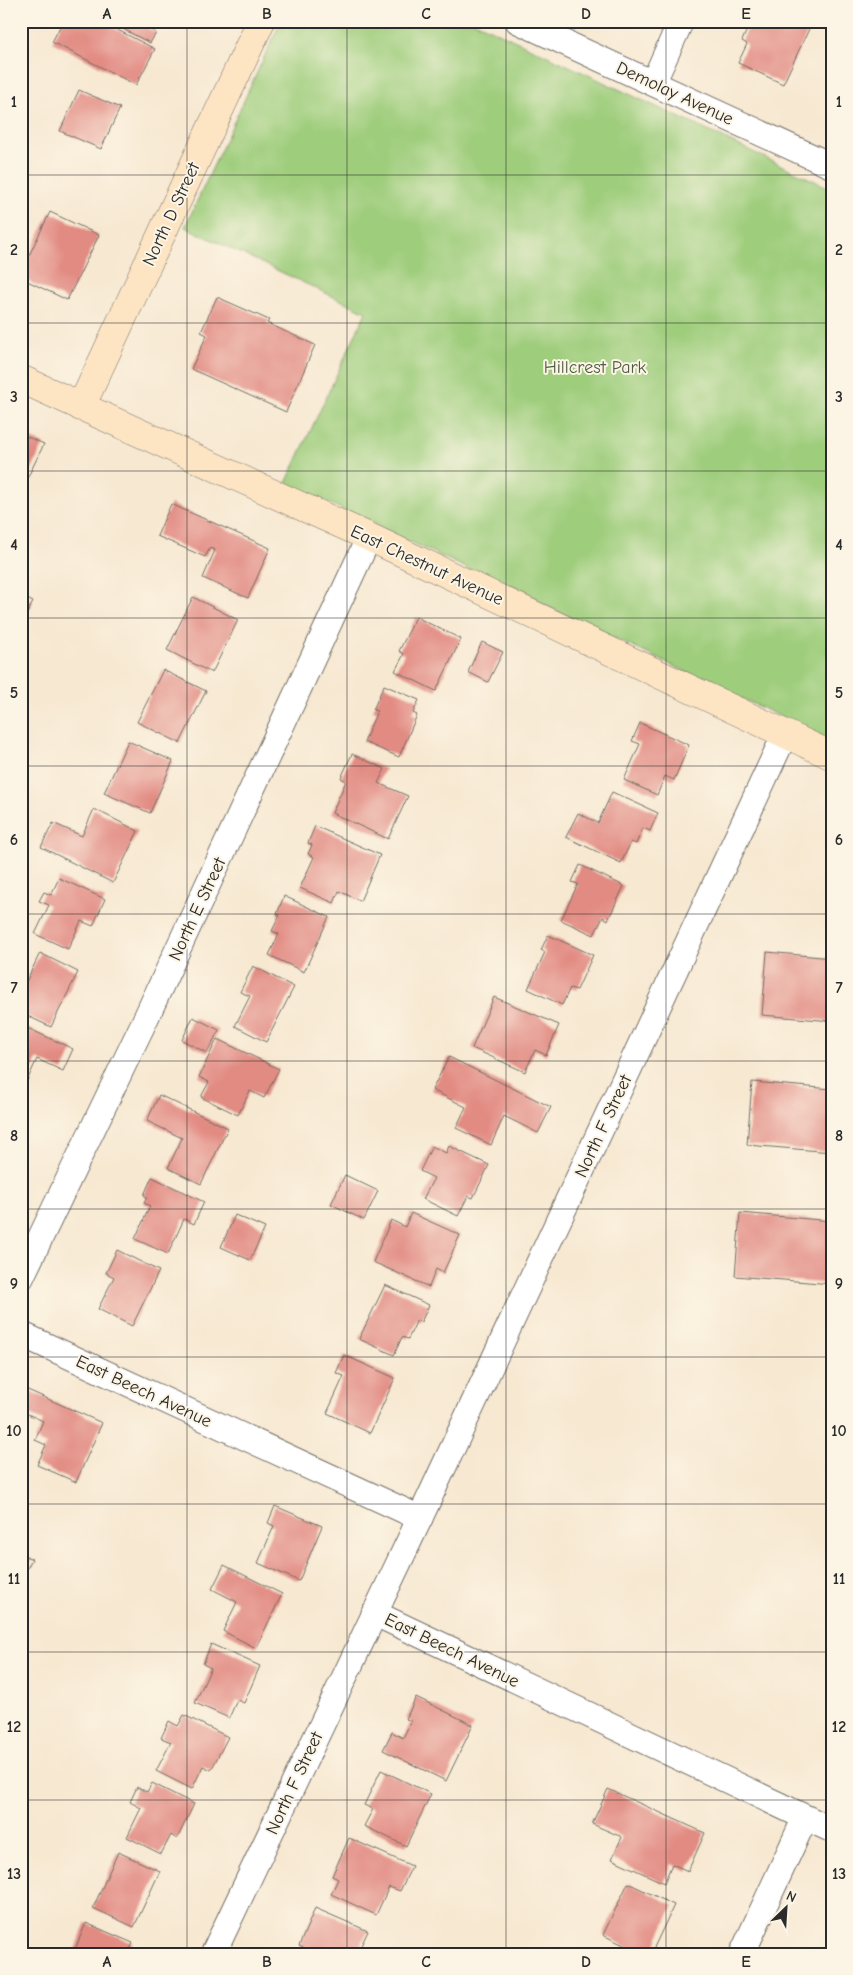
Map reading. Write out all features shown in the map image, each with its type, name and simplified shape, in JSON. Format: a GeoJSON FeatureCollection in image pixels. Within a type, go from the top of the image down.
{"type":"FeatureCollection","features":[{"type":"Feature","properties":{"kind":"street","name":"North D Street"},"geometry":{"type":"LineString","coordinates":[[81,407],[261,21]]}},
{"type":"Feature","properties":{"kind":"street","name":"Demolay Avenue"},"geometry":{"type":"LineString","coordinates":[[518,21],[832,166]]}},
{"type":"Feature","properties":{"kind":"street"},"geometry":{"type":"LineString","coordinates":[[653,83],[681,21]]}},
{"type":"Feature","properties":{"kind":"street","name":"East Chestnut Avenue"},"geometry":{"type":"LineString","coordinates":[[21,379],[369,537],[832,756]]}},
{"type":"Feature","properties":{"kind":"street","name":"North E Street"},"geometry":{"type":"LineString","coordinates":[[21,1278],[149,1011],[369,537]]}},
{"type":"Feature","properties":{"kind":"street","name":"North F Street"},"geometry":{"type":"LineString","coordinates":[[420,1518],[785,734]]}},
{"type":"Feature","properties":{"kind":"street","name":"East Beech Avenue"},"geometry":{"type":"LineString","coordinates":[[21,1334],[420,1518],[374,1612],[832,1830]]}},
{"type":"Feature","properties":{"kind":"street","name":"North F Street"},"geometry":{"type":"LineString","coordinates":[[212,1954],[374,1612]]}},
{"type":"Feature","properties":{"kind":"street"},"geometry":{"type":"LineString","coordinates":[[742,1954],[805,1818]]}},
{"type":"Feature","properties":{"kind":"green space","name":"Hillcrest Park"},"geometry":{"type":"Polygon","coordinates":[[[281,21],[473,21],[832,189],[832,741],[286,483],[366,312],[185,227],[281,21]]]}},
{"type":"Feature","properties":{"kind":"building"},"geometry":{"type":"Polygon","coordinates":[[[63,21],[100,21],[155,49],[136,85],[52,42],[63,21]]]}},
{"type":"Feature","properties":{"kind":"building"},"geometry":{"type":"Polygon","coordinates":[[[127,21],[134,21],[156,33],[150,43],[123,29],[127,21]]]}},
{"type":"Feature","properties":{"kind":"building"},"geometry":{"type":"Polygon","coordinates":[[[746,21],[791,21],[809,29],[783,84],[738,63],[747,44],[742,41],[748,27],[744,26],[746,21]]]}},
{"type":"Feature","properties":{"kind":"building"},"geometry":{"type":"Polygon","coordinates":[[[79,90],[120,108],[101,149],[60,131],[79,90]]]}},
{"type":"Feature","properties":{"kind":"building"},"geometry":{"type":"Polygon","coordinates":[[[50,212],[99,235],[67,300],[21,278],[21,272],[50,212]]]}},
{"type":"Feature","properties":{"kind":"building"},"geometry":{"type":"Polygon","coordinates":[[[217,297],[269,320],[267,323],[315,345],[286,412],[191,369],[207,335],[201,332],[217,297]]]}},
{"type":"Feature","properties":{"kind":"building"},"geometry":{"type":"Polygon","coordinates":[[[21,434],[44,444],[21,491],[21,434]]]}},
{"type":"Feature","properties":{"kind":"building"},"geometry":{"type":"Polygon","coordinates":[[[171,504],[270,548],[248,598],[203,578],[215,550],[210,548],[205,557],[157,536],[171,504]]]}},
{"type":"Feature","properties":{"kind":"building"},"geometry":{"type":"Polygon","coordinates":[[[21,596],[33,602],[21,625],[21,596]]]}},
{"type":"Feature","properties":{"kind":"building"},"geometry":{"type":"Polygon","coordinates":[[[193,597],[238,620],[212,673],[167,650],[193,597]]]}},
{"type":"Feature","properties":{"kind":"building"},"geometry":{"type":"Polygon","coordinates":[[[416,617],[461,639],[436,691],[395,671],[404,654],[399,651],[416,617]]]}},
{"type":"Feature","properties":{"kind":"building"},"geometry":{"type":"Polygon","coordinates":[[[482,642],[503,652],[488,682],[468,672],[482,642]]]}},
{"type":"Feature","properties":{"kind":"building"},"geometry":{"type":"Polygon","coordinates":[[[163,670],[206,691],[180,743],[137,722],[163,670]]]}},
{"type":"Feature","properties":{"kind":"building"},"geometry":{"type":"Polygon","coordinates":[[[384,685],[419,700],[413,713],[417,715],[399,757],[364,742],[377,711],[373,710],[384,685]]]}},
{"type":"Feature","properties":{"kind":"building"},"geometry":{"type":"Polygon","coordinates":[[[640,723],[689,745],[674,780],[665,776],[657,795],[624,780],[640,744],[632,741],[640,723]]]}},
{"type":"Feature","properties":{"kind":"building"},"geometry":{"type":"Polygon","coordinates":[[[128,741],[173,761],[150,813],[104,793],[128,741]]]}},
{"type":"Feature","properties":{"kind":"building"},"geometry":{"type":"Polygon","coordinates":[[[352,754],[385,769],[378,783],[408,796],[388,839],[332,813],[346,781],[341,778],[352,754]]]}},
{"type":"Feature","properties":{"kind":"building"},"geometry":{"type":"Polygon","coordinates":[[[612,792],[658,813],[650,831],[643,828],[636,844],[631,842],[621,863],[566,837],[578,813],[598,823],[612,792]]]}},
{"type":"Feature","properties":{"kind":"building"},"geometry":{"type":"Polygon","coordinates":[[[94,809],[138,831],[113,883],[41,847],[53,823],[82,836],[94,809]]]}},
{"type":"Feature","properties":{"kind":"building"},"geometry":{"type":"Polygon","coordinates":[[[315,826],[380,855],[360,901],[339,891],[334,903],[300,888],[314,857],[308,854],[312,845],[308,843],[315,826]]]}},
{"type":"Feature","properties":{"kind":"building"},"geometry":{"type":"Polygon","coordinates":[[[580,865],[624,886],[608,920],[603,917],[594,935],[561,920],[578,884],[572,882],[580,865]]]}},
{"type":"Feature","properties":{"kind":"building"},"geometry":{"type":"Polygon","coordinates":[[[59,878],[105,899],[93,926],[81,921],[68,949],[35,934],[49,905],[39,901],[44,892],[51,895],[59,878]]]}},
{"type":"Feature","properties":{"kind":"building"},"geometry":{"type":"Polygon","coordinates":[[[284,896],[329,917],[304,972],[269,955],[279,934],[272,931],[280,915],[277,914],[284,896]]]}},
{"type":"Feature","properties":{"kind":"building"},"geometry":{"type":"Polygon","coordinates":[[[548,935],[593,955],[577,990],[570,988],[562,1005],[528,989],[545,952],[541,950],[548,935]]]}},
{"type":"Feature","properties":{"kind":"building"},"geometry":{"type":"Polygon","coordinates":[[[767,952],[832,958],[832,1021],[762,1015],[767,952]]]}},
{"type":"Feature","properties":{"kind":"building"},"geometry":{"type":"Polygon","coordinates":[[[40,953],[78,972],[51,1027],[21,1013],[21,992],[40,953]]]}},
{"type":"Feature","properties":{"kind":"building"},"geometry":{"type":"Polygon","coordinates":[[[253,966],[294,987],[266,1042],[235,1026],[250,996],[240,992],[253,966]]]}},
{"type":"Feature","properties":{"kind":"building"},"geometry":{"type":"Polygon","coordinates":[[[494,997],[559,1025],[546,1055],[535,1050],[525,1072],[472,1048],[494,997]]]}},
{"type":"Feature","properties":{"kind":"building"},"geometry":{"type":"Polygon","coordinates":[[[193,1017],[219,1030],[207,1053],[182,1040],[193,1017]]]}},
{"type":"Feature","properties":{"kind":"building"},"geometry":{"type":"Polygon","coordinates":[[[21,1025],[73,1049],[63,1071],[37,1059],[21,1094],[21,1025]]]}},
{"type":"Feature","properties":{"kind":"building"},"geometry":{"type":"Polygon","coordinates":[[[217,1039],[279,1069],[264,1098],[250,1091],[238,1115],[201,1097],[209,1082],[199,1077],[217,1039]]]}},
{"type":"Feature","properties":{"kind":"building"},"geometry":{"type":"Polygon","coordinates":[[[449,1057],[551,1107],[538,1133],[504,1116],[491,1145],[456,1128],[466,1107],[432,1090],[449,1057]]]}},
{"type":"Feature","properties":{"kind":"building"},"geometry":{"type":"Polygon","coordinates":[[[752,1082],[832,1089],[832,1152],[747,1145],[752,1082]]]}},
{"type":"Feature","properties":{"kind":"building"},"geometry":{"type":"Polygon","coordinates":[[[159,1095],[228,1128],[201,1184],[168,1168],[182,1138],[147,1121],[159,1095]]]}},
{"type":"Feature","properties":{"kind":"building"},"geometry":{"type":"Polygon","coordinates":[[[432,1146],[446,1153],[449,1146],[489,1165],[473,1198],[468,1196],[458,1216],[423,1199],[434,1178],[420,1171],[432,1146]]]}},
{"type":"Feature","properties":{"kind":"building"},"geometry":{"type":"Polygon","coordinates":[[[345,1175],[378,1191],[364,1220],[331,1204],[345,1175]]]}},
{"type":"Feature","properties":{"kind":"building"},"geometry":{"type":"Polygon","coordinates":[[[152,1177],[204,1202],[194,1224],[184,1219],[168,1254],[135,1239],[150,1206],[144,1203],[147,1197],[144,1195],[152,1177]]]}},
{"type":"Feature","properties":{"kind":"building"},"geometry":{"type":"Polygon","coordinates":[[[411,1213],[460,1235],[443,1273],[436,1269],[429,1287],[373,1262],[391,1220],[405,1227],[411,1213]]]}},
{"type":"Feature","properties":{"kind":"building"},"geometry":{"type":"Polygon","coordinates":[[[740,1213],[832,1221],[832,1284],[735,1276],[740,1213]]]}},
{"type":"Feature","properties":{"kind":"building"},"geometry":{"type":"Polygon","coordinates":[[[235,1215],[265,1228],[250,1260],[221,1247],[235,1215]]]}},
{"type":"Feature","properties":{"kind":"building"},"geometry":{"type":"Polygon","coordinates":[[[117,1250],[159,1271],[132,1326],[98,1309],[114,1277],[106,1273],[117,1250]]]}},
{"type":"Feature","properties":{"kind":"building"},"geometry":{"type":"Polygon","coordinates":[[[385,1285],[429,1305],[421,1322],[417,1320],[408,1339],[402,1337],[394,1355],[359,1339],[385,1285]]]}},
{"type":"Feature","properties":{"kind":"building"},"geometry":{"type":"Polygon","coordinates":[[[344,1355],[395,1378],[370,1433],[327,1413],[344,1376],[336,1373],[344,1355]]]}},
{"type":"Feature","properties":{"kind":"building"},"geometry":{"type":"Polygon","coordinates":[[[21,1387],[102,1423],[76,1482],[37,1465],[46,1445],[35,1440],[43,1421],[21,1411],[21,1387]]]}},
{"type":"Feature","properties":{"kind":"building"},"geometry":{"type":"Polygon","coordinates":[[[275,1506],[322,1526],[299,1581],[258,1563],[274,1526],[268,1523],[275,1506]]]}},
{"type":"Feature","properties":{"kind":"building"},"geometry":{"type":"Polygon","coordinates":[[[21,1554],[32,1559],[21,1580],[21,1554]]]}},
{"type":"Feature","properties":{"kind":"building"},"geometry":{"type":"Polygon","coordinates":[[[224,1565],[282,1594],[256,1648],[223,1631],[237,1602],[212,1589],[224,1565]]]}},
{"type":"Feature","properties":{"kind":"building"},"geometry":{"type":"Polygon","coordinates":[[[211,1644],[260,1666],[244,1703],[237,1700],[229,1718],[195,1703],[211,1668],[203,1664],[211,1644]]]}},
{"type":"Feature","properties":{"kind":"building"},"geometry":{"type":"Polygon","coordinates":[[[416,1697],[473,1725],[446,1781],[383,1750],[392,1732],[403,1738],[411,1721],[406,1719],[416,1697]]]}},
{"type":"Feature","properties":{"kind":"building"},"geometry":{"type":"Polygon","coordinates":[[[184,1715],[228,1737],[211,1770],[203,1766],[192,1789],[156,1771],[171,1742],[161,1738],[169,1721],[178,1726],[184,1715]]]}},
{"type":"Feature","properties":{"kind":"building"},"geometry":{"type":"Polygon","coordinates":[[[381,1770],[431,1794],[406,1846],[364,1826],[373,1809],[364,1805],[381,1770]]]}},
{"type":"Feature","properties":{"kind":"building"},"geometry":{"type":"Polygon","coordinates":[[[152,1783],[194,1804],[177,1839],[171,1835],[161,1854],[127,1837],[141,1808],[130,1802],[137,1787],[147,1792],[152,1783]]]}},
{"type":"Feature","properties":{"kind":"building"},"geometry":{"type":"Polygon","coordinates":[[[608,1789],[705,1833],[688,1871],[672,1864],[664,1883],[612,1859],[622,1837],[592,1824],[608,1789]]]}},
{"type":"Feature","properties":{"kind":"building"},"geometry":{"type":"Polygon","coordinates":[[[349,1838],[412,1866],[400,1891],[389,1887],[376,1915],[331,1894],[338,1879],[332,1876],[349,1838]]]}},
{"type":"Feature","properties":{"kind":"building"},"geometry":{"type":"Polygon","coordinates":[[[118,1852],[160,1871],[134,1927],[93,1908],[118,1852]]]}},
{"type":"Feature","properties":{"kind":"building"},"geometry":{"type":"Polygon","coordinates":[[[628,1883],[674,1905],[651,1954],[642,1954],[603,1935],[628,1883]]]}},
{"type":"Feature","properties":{"kind":"building"},"geometry":{"type":"Polygon","coordinates":[[[315,1908],[368,1931],[357,1954],[305,1954],[307,1950],[299,1946],[315,1908]]]}},
{"type":"Feature","properties":{"kind":"building"},"geometry":{"type":"Polygon","coordinates":[[[86,1923],[133,1943],[128,1954],[73,1954],[86,1923]]]}}]}
